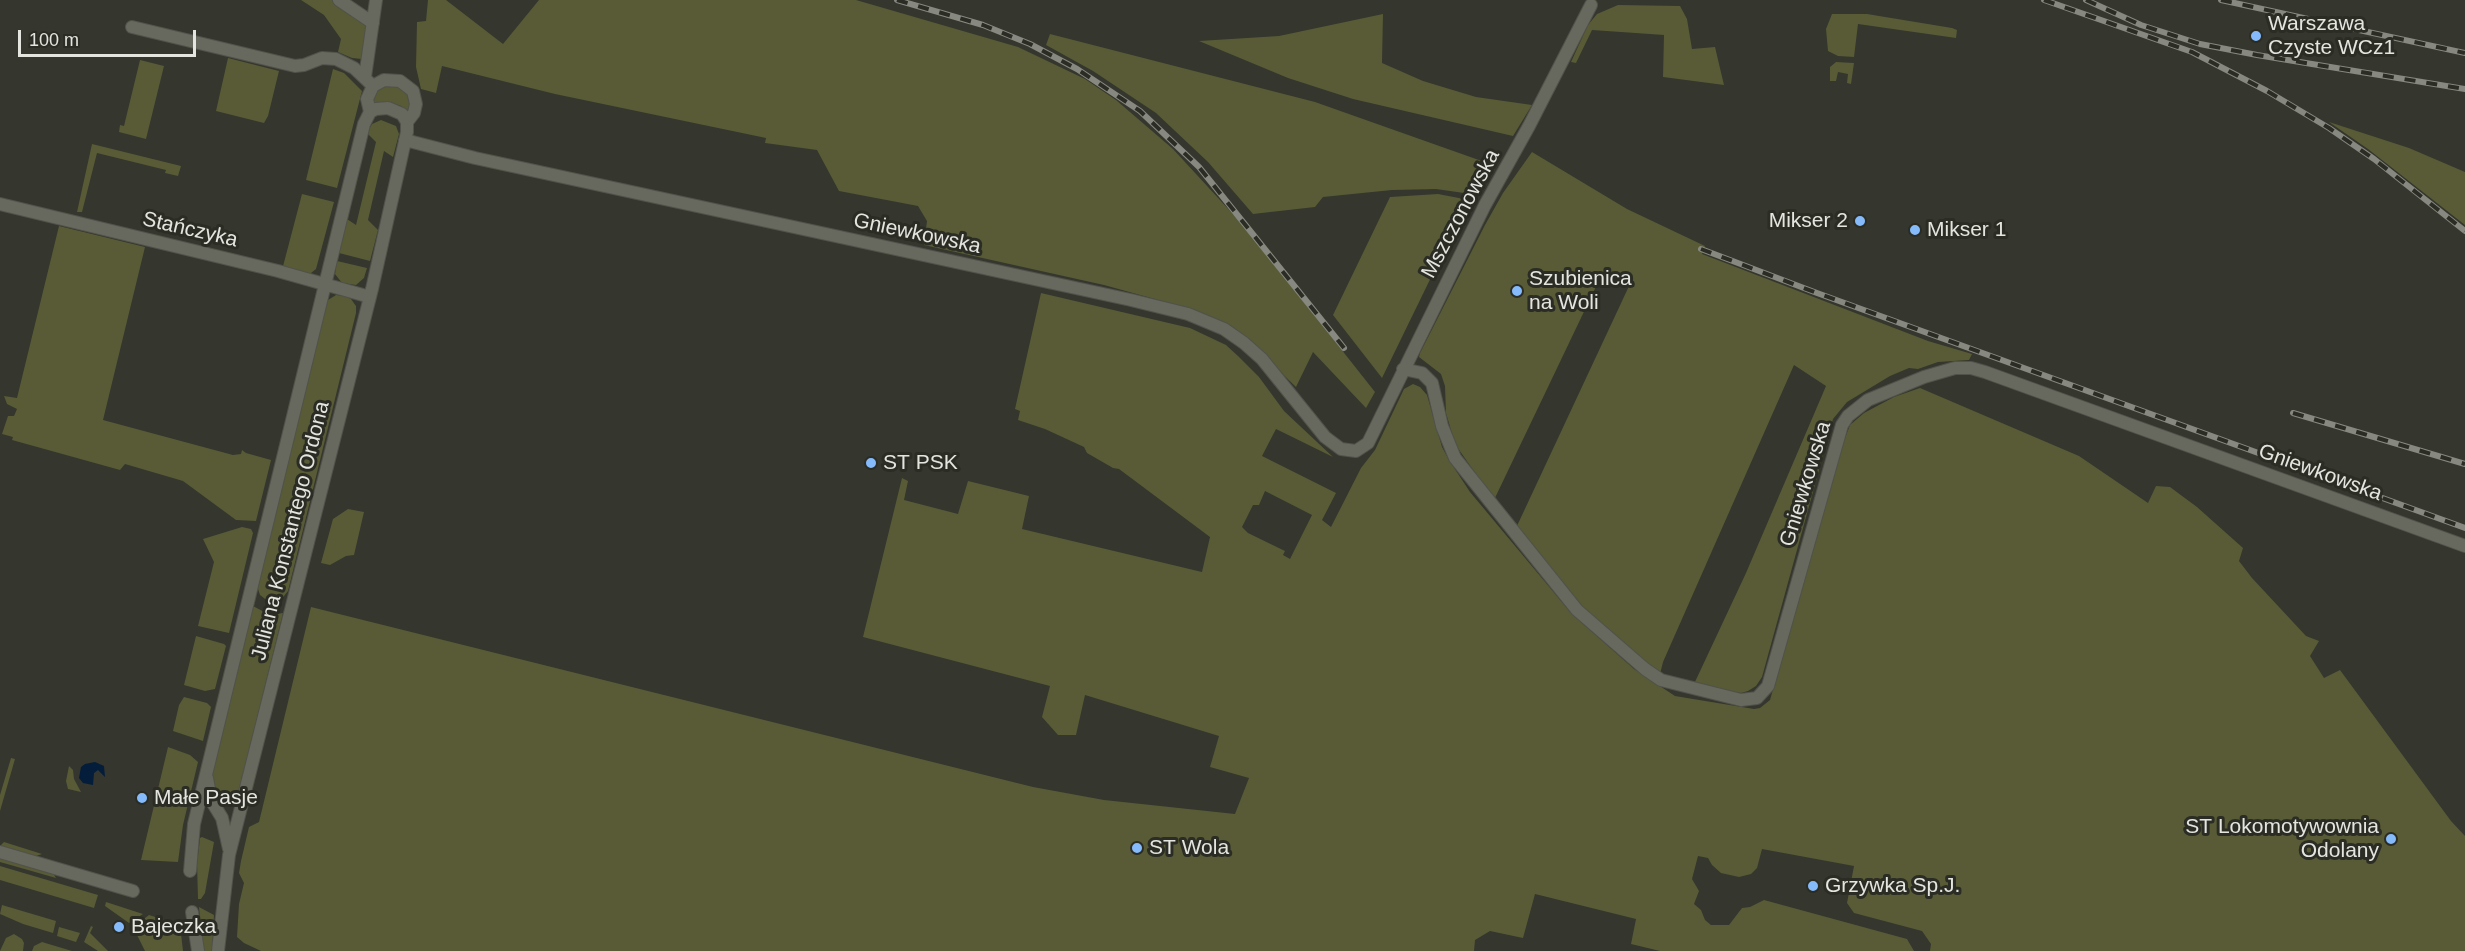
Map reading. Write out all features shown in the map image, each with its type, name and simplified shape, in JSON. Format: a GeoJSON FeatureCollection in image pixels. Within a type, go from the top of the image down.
{"type":"FeatureCollection","features":[{"type":"Feature","properties":{"kind":"street"},"geometry":{"type":"LineString","coordinates":[[339,0],[373,23]]}},
{"type":"Feature","properties":{"kind":"street"},"geometry":{"type":"LineString","coordinates":[[369,82],[376,0]]}},
{"type":"Feature","properties":{"kind":"street","name":"Mszczonowska"},"geometry":{"type":"LineString","coordinates":[[1368,443],[1485,205],[1529,126],[1591,5]]}},
{"type":"Feature","properties":{"kind":"street"},"geometry":{"type":"LineString","coordinates":[[132,27],[295,66],[322,58],[336,59],[369,82]]}},
{"type":"Feature","properties":{"kind":"street","name":"Juliana Konstantego Ordona"},"geometry":{"type":"LineString","coordinates":[[190,870],[194,824],[364,124],[370,112],[367,99],[369,82],[394,80],[406,84],[413,91],[416,104],[414,113],[407,122],[370,297],[229,855],[218,951]]}},
{"type":"Feature","properties":{"kind":"street"},"geometry":{"type":"LineString","coordinates":[[370,112],[388,108],[402,114],[407,122]]}},
{"type":"Feature","properties":{"kind":"street","name":"Gniewkowska"},"geometry":{"type":"LineString","coordinates":[[405,140],[475,158],[1119,297],[1188,314],[1216,325],[1244,343],[1262,359],[1314,424],[1334,444],[1341,449],[1356,452],[1368,443]]}},
{"type":"Feature","properties":{"kind":"street","name":"Stańczyka"},"geometry":{"type":"LineString","coordinates":[[0,204],[326,284],[370,297]]}},
{"type":"Feature","properties":{"kind":"street","name":"Gniewkowska"},"geometry":{"type":"LineString","coordinates":[[1403,369],[1422,373],[1432,383],[1442,426],[1455,458],[1577,610],[1636,662],[1661,680],[1741,700],[1757,698],[1768,686],[1837,439],[1848,416],[1868,400],[1924,377],[1955,368],[1971,368],[1985,372],[2465,546]]}},
{"type":"Feature","properties":{"kind":"street"},"geometry":{"type":"LineString","coordinates":[[206,774],[211,800],[222,818],[227,833],[229,855]]}},
{"type":"Feature","properties":{"kind":"street"},"geometry":{"type":"LineString","coordinates":[[0,852],[134,891]]}},
{"type":"Feature","properties":{"kind":"street"},"geometry":{"type":"LineString","coordinates":[[192,912],[198,951]]}},
{"type":"Feature","properties":{"kind":"green space"},"geometry":{"type":"Polygon","coordinates":[[[301,0],[333,0],[362,19],[367,28],[362,59],[352,58],[338,52],[341,39],[324,15],[301,0]]]}},
{"type":"Feature","properties":{"kind":"green space"},"geometry":{"type":"Polygon","coordinates":[[[428,0],[446,0],[503,44],[539,0],[856,0],[1018,47],[1085,79],[1116,100],[1173,149],[1243,225],[1375,392],[1366,408],[1313,352],[1296,387],[1237,330],[1198,311],[1104,285],[924,245],[927,221],[918,206],[839,191],[817,150],[765,143],[766,138],[555,94],[442,66],[436,93],[421,89],[416,67],[417,22],[426,21],[428,0]]]}},
{"type":"Feature","properties":{"kind":"green space"},"geometry":{"type":"Polygon","coordinates":[[[1618,5],[1680,6],[1687,19],[1692,49],[1715,47],[1724,85],[1663,77],[1664,35],[1592,30],[1576,63],[1571,62],[1588,25],[1597,14],[1618,5]]]}},
{"type":"Feature","properties":{"kind":"green space"},"geometry":{"type":"Polygon","coordinates":[[[1383,14],[1382,63],[1423,81],[1476,97],[1532,105],[1513,136],[1353,99],[1288,78],[1199,41],[1279,36],[1383,14]]]}},
{"type":"Feature","properties":{"kind":"green space"},"geometry":{"type":"Polygon","coordinates":[[[1832,14],[1867,14],[1952,28],[1957,30],[1956,38],[1858,24],[1854,57],[1838,56],[1828,51],[1826,29],[1832,14]]]}},
{"type":"Feature","properties":{"kind":"green space"},"geometry":{"type":"Polygon","coordinates":[[[1050,34],[1315,102],[1493,165],[1478,195],[1436,189],[1392,190],[1323,197],[1315,207],[1253,214],[1208,162],[1156,113],[1093,71],[1046,45],[1050,34]]]}},
{"type":"Feature","properties":{"kind":"green space"},"geometry":{"type":"Polygon","coordinates":[[[228,58],[279,71],[268,116],[264,123],[216,111],[228,58]]]}},
{"type":"Feature","properties":{"kind":"green space"},"geometry":{"type":"Polygon","coordinates":[[[140,60],[164,66],[146,139],[119,132],[120,125],[124,126],[140,60]]]}},
{"type":"Feature","properties":{"kind":"green space"},"geometry":{"type":"Polygon","coordinates":[[[1836,62],[1854,63],[1851,84],[1847,83],[1848,74],[1838,72],[1836,81],[1830,81],[1830,67],[1836,62]]]}},
{"type":"Feature","properties":{"kind":"green space"},"geometry":{"type":"Polygon","coordinates":[[[333,69],[344,73],[362,91],[337,188],[306,180],[333,69]]]}},
{"type":"Feature","properties":{"kind":"green space"},"geometry":{"type":"Polygon","coordinates":[[[386,84],[399,86],[407,93],[410,106],[408,112],[401,106],[389,102],[373,104],[376,91],[386,84]]]}},
{"type":"Feature","properties":{"kind":"green space"},"geometry":{"type":"Polygon","coordinates":[[[381,120],[396,126],[399,134],[393,157],[384,151],[368,220],[378,230],[370,261],[339,253],[347,219],[356,225],[376,142],[367,133],[372,124],[381,120]]]}},
{"type":"Feature","properties":{"kind":"green space"},"geometry":{"type":"Polygon","coordinates":[[[2329,122],[2409,148],[2465,172],[2465,225],[2368,149],[2329,122]]]}},
{"type":"Feature","properties":{"kind":"green space"},"geometry":{"type":"Polygon","coordinates":[[[92,144],[181,166],[178,176],[165,173],[166,170],[97,153],[82,212],[77,212],[92,144]]]}},
{"type":"Feature","properties":{"kind":"green space"},"geometry":{"type":"Polygon","coordinates":[[[1532,152],[1627,209],[1705,246],[1702,254],[1928,341],[1972,354],[1969,360],[1938,362],[1918,369],[1909,368],[1890,376],[1847,402],[1833,419],[1762,677],[1756,686],[1748,691],[1741,693],[1694,684],[1746,573],[1826,386],[1794,365],[1663,662],[1660,674],[1589,614],[1516,528],[1630,284],[1602,274],[1494,500],[1455,444],[1446,413],[1445,386],[1441,374],[1419,357],[1485,225],[1503,193],[1532,152]]]}},
{"type":"Feature","properties":{"kind":"green space"},"geometry":{"type":"Polygon","coordinates":[[[302,194],[334,202],[316,269],[310,277],[282,270],[302,194]]]}},
{"type":"Feature","properties":{"kind":"green space"},"geometry":{"type":"Polygon","coordinates":[[[1438,194],[1468,201],[1472,206],[1464,220],[1460,218],[1382,378],[1333,315],[1390,197],[1438,194]]]}},
{"type":"Feature","properties":{"kind":"green space"},"geometry":{"type":"Polygon","coordinates":[[[59,226],[145,247],[103,420],[233,455],[241,454],[242,450],[271,460],[256,521],[236,520],[183,481],[125,464],[120,470],[12,440],[13,437],[2,434],[8,416],[14,416],[17,409],[7,404],[4,396],[17,398],[59,226]]]}},
{"type":"Feature","properties":{"kind":"green space"},"geometry":{"type":"Polygon","coordinates":[[[337,261],[367,268],[364,278],[356,285],[342,283],[335,274],[337,261]]]}},
{"type":"Feature","properties":{"kind":"green space"},"geometry":{"type":"Polygon","coordinates":[[[1041,293],[1190,328],[1226,345],[1259,377],[1284,411],[1333,457],[1276,429],[1262,456],[1336,493],[1322,520],[1331,527],[1361,468],[1375,450],[1404,389],[1413,384],[1420,387],[1427,395],[1442,447],[1470,492],[1571,613],[1634,669],[1675,696],[1754,709],[1760,708],[1770,700],[1840,451],[1850,425],[1864,413],[1894,397],[1920,388],[2079,456],[2148,503],[2156,486],[2170,487],[2197,507],[2243,548],[2239,561],[2252,578],[2306,636],[2319,641],[2310,656],[2324,678],[2340,670],[2451,821],[2465,836],[2465,951],[1930,951],[1931,944],[1922,931],[1854,913],[1847,903],[1854,866],[1762,849],[1757,868],[1751,874],[1739,877],[1721,873],[1708,858],[1698,856],[1692,879],[1699,891],[1694,904],[1711,925],[1729,925],[1742,908],[1764,900],[1907,939],[1914,951],[1660,951],[1631,944],[1636,919],[1535,894],[1523,938],[1490,931],[1475,940],[1474,951],[261,951],[237,937],[239,904],[244,883],[239,873],[241,861],[249,827],[259,822],[311,607],[1033,787],[1104,800],[1235,814],[1249,778],[1210,767],[1219,736],[1085,695],[1076,735],[1058,735],[1042,717],[1050,686],[863,637],[902,478],[908,481],[904,500],[958,514],[968,481],[1029,496],[1022,529],[1202,572],[1210,537],[1119,469],[1087,453],[1084,447],[1045,429],[1018,420],[1020,411],[1015,409],[1041,293]],[[1265,491],[1259,505],[1253,505],[1242,527],[1248,533],[1285,551],[1283,555],[1290,559],[1312,515],[1265,491]]]}},
{"type":"Feature","properties":{"kind":"green space"},"geometry":{"type":"Polygon","coordinates":[[[336,295],[351,299],[356,306],[356,313],[288,591],[280,601],[269,602],[260,595],[257,586],[325,308],[328,300],[336,295]]]}},
{"type":"Feature","properties":{"kind":"green space"},"geometry":{"type":"Polygon","coordinates":[[[348,509],[364,512],[354,555],[346,556],[330,565],[321,563],[333,519],[348,509]]]}},
{"type":"Feature","properties":{"kind":"green space"},"geometry":{"type":"Polygon","coordinates":[[[242,527],[251,529],[253,533],[229,633],[198,626],[214,562],[203,539],[242,527]]]}},
{"type":"Feature","properties":{"kind":"green space"},"geometry":{"type":"Polygon","coordinates":[[[253,606],[270,615],[283,613],[236,803],[232,804],[210,787],[213,766],[253,606]]]}},
{"type":"Feature","properties":{"kind":"green space"},"geometry":{"type":"Polygon","coordinates":[[[196,636],[226,646],[215,689],[205,691],[184,685],[196,636]]]}},
{"type":"Feature","properties":{"kind":"green space"},"geometry":{"type":"Polygon","coordinates":[[[184,697],[207,703],[211,707],[203,741],[173,731],[179,705],[184,697]]]}},
{"type":"Feature","properties":{"kind":"green space"},"geometry":{"type":"Polygon","coordinates":[[[168,747],[190,755],[198,762],[183,825],[178,862],[141,860],[168,747]]]}},
{"type":"Feature","properties":{"kind":"green space"},"geometry":{"type":"Polygon","coordinates":[[[11,758],[15,759],[0,811],[0,795],[11,758]]]}},
{"type":"Feature","properties":{"kind":"green space"},"geometry":{"type":"Polygon","coordinates":[[[69,766],[73,770],[74,779],[81,792],[68,789],[66,781],[69,766]]]}},
{"type":"Feature","properties":{"kind":"green space"},"geometry":{"type":"Polygon","coordinates":[[[202,837],[214,842],[205,893],[201,899],[198,899],[197,864],[202,837]]]}},
{"type":"Feature","properties":{"kind":"green space"},"geometry":{"type":"Polygon","coordinates":[[[4,842],[42,854],[36,856],[0,846],[4,842]]]}},
{"type":"Feature","properties":{"kind":"green space"},"geometry":{"type":"Polygon","coordinates":[[[0,858],[53,873],[56,878],[0,862],[0,858]]]}},
{"type":"Feature","properties":{"kind":"green space"},"geometry":{"type":"Polygon","coordinates":[[[0,866],[98,895],[94,908],[0,880],[0,866]]]}},
{"type":"Feature","properties":{"kind":"green space"},"geometry":{"type":"Polygon","coordinates":[[[106,902],[143,914],[129,923],[105,906],[106,902]]]}},
{"type":"Feature","properties":{"kind":"green space"},"geometry":{"type":"Polygon","coordinates":[[[2,905],[56,921],[53,933],[0,914],[2,905]]]}},
{"type":"Feature","properties":{"kind":"green space"},"geometry":{"type":"Polygon","coordinates":[[[199,907],[214,915],[212,951],[203,951],[199,907]]]}},
{"type":"Feature","properties":{"kind":"green space"},"geometry":{"type":"Polygon","coordinates":[[[149,915],[180,925],[183,951],[145,951],[133,927],[149,915]]]}},
{"type":"Feature","properties":{"kind":"green space"},"geometry":{"type":"Polygon","coordinates":[[[91,926],[93,927],[90,933],[108,951],[98,951],[84,942],[91,926]]]}},
{"type":"Feature","properties":{"kind":"green space"},"geometry":{"type":"Polygon","coordinates":[[[59,927],[80,933],[76,942],[57,936],[59,927]]]}},
{"type":"Feature","properties":{"kind":"green space"},"geometry":{"type":"Polygon","coordinates":[[[14,934],[22,939],[23,951],[0,951],[6,938],[14,934]]]}},
{"type":"Feature","properties":{"kind":"green space"},"geometry":{"type":"Polygon","coordinates":[[[42,942],[72,951],[32,951],[34,946],[42,942]]]}},
{"type":"Feature","properties":{"kind":"water"},"geometry":{"type":"Polygon","coordinates":[[[95,762],[104,766],[105,777],[98,770],[94,773],[93,785],[83,783],[79,778],[81,767],[95,762]]]}},
{"type":"Feature","properties":{"kind":"railway"},"geometry":{"type":"LineString","coordinates":[[897,0],[983,25],[1030,44],[1077,69],[1140,111],[1199,167],[1344,348]]}},
{"type":"Feature","properties":{"kind":"railway"},"geometry":{"type":"LineString","coordinates":[[2044,0],[2192,52],[2267,91],[2329,128],[2374,159],[2465,231]]}},
{"type":"Feature","properties":{"kind":"railway"},"geometry":{"type":"LineString","coordinates":[[2086,0],[2141,25],[2200,44],[2465,89]]}},
{"type":"Feature","properties":{"kind":"railway"},"geometry":{"type":"LineString","coordinates":[[2221,0],[2465,53]]}},
{"type":"Feature","properties":{"kind":"railway"},"geometry":{"type":"LineString","coordinates":[[1701,249],[2465,528]]}},
{"type":"Feature","properties":{"kind":"railway"},"geometry":{"type":"LineString","coordinates":[[2293,413],[2465,464]]}},
{"type":"Feature","properties":{"kind":"place","name":"Warszawa Czyste WCz1"},"geometry":{"type":"Point","coordinates":[2256,36]}},
{"type":"Feature","properties":{"kind":"place","name":"Mikser 2"},"geometry":{"type":"Point","coordinates":[1860,221]}},
{"type":"Feature","properties":{"kind":"place","name":"Mikser 1"},"geometry":{"type":"Point","coordinates":[1915,230]}},
{"type":"Feature","properties":{"kind":"place","name":"Szubienica na Woli"},"geometry":{"type":"Point","coordinates":[1517,291]}},
{"type":"Feature","properties":{"kind":"place","name":"ST PSK"},"geometry":{"type":"Point","coordinates":[871,463]}},
{"type":"Feature","properties":{"kind":"place","name":"Małe Pasje"},"geometry":{"type":"Point","coordinates":[142,798]}},
{"type":"Feature","properties":{"kind":"place","name":"ST Lokomotywownia Odolany"},"geometry":{"type":"Point","coordinates":[2391,839]}},
{"type":"Feature","properties":{"kind":"place","name":"ST Wola"},"geometry":{"type":"Point","coordinates":[1137,848]}},
{"type":"Feature","properties":{"kind":"place","name":"Grzywka Sp.J."},"geometry":{"type":"Point","coordinates":[1813,886]}},
{"type":"Feature","properties":{"kind":"place","name":"Bajeczka"},"geometry":{"type":"Point","coordinates":[119,927]}}]}
